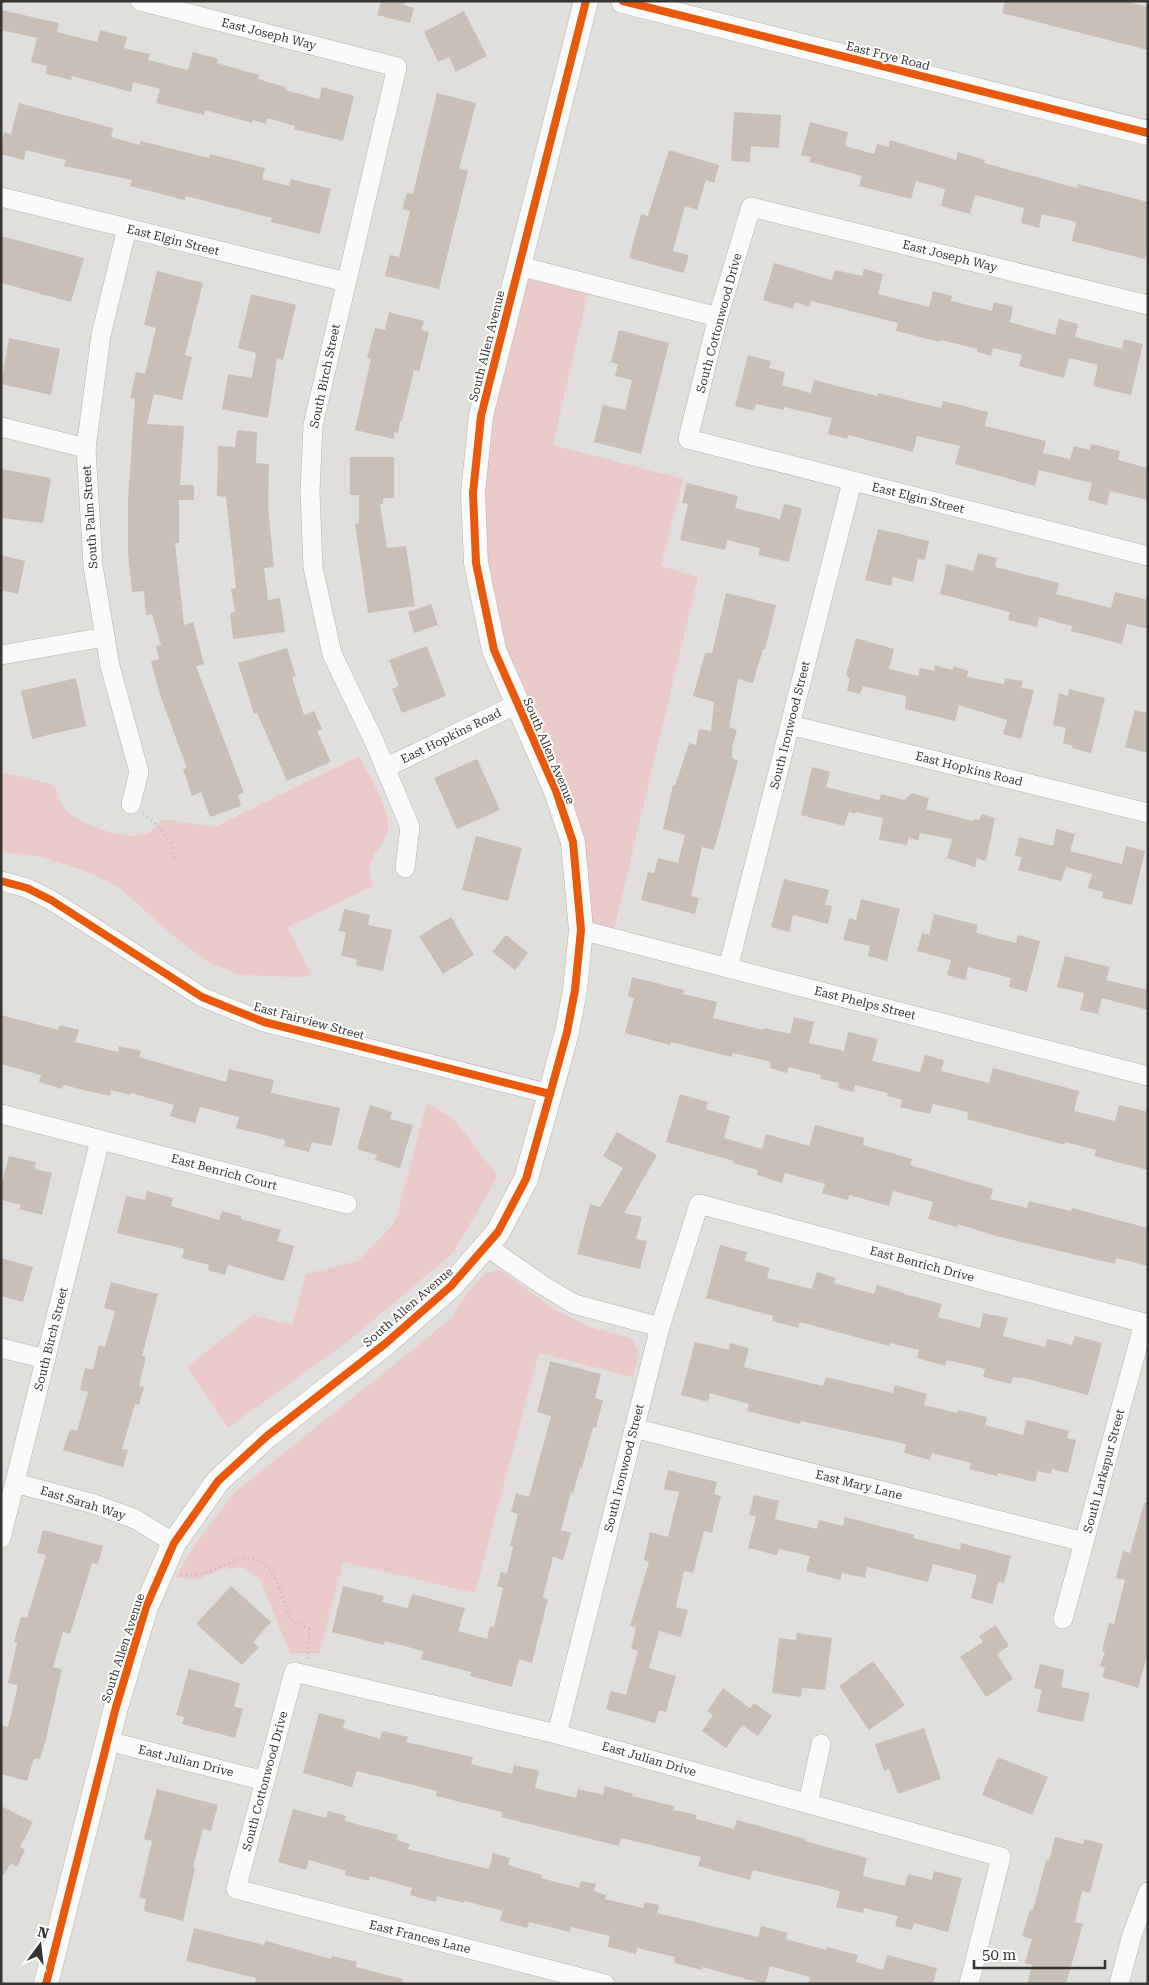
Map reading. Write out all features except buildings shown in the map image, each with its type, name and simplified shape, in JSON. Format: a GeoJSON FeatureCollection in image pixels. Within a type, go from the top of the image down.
{"type":"FeatureCollection","features":[{"type":"Feature","properties":{"kind":"street","name":"East Joseph Way"},"geometry":{"type":"LineString","coordinates":[[140,1],[397,67]]}},
{"type":"Feature","properties":{"kind":"street","name":"South Allen Avenue"},"geometry":{"type":"LineString","coordinates":[[46,1984],[116,1707],[146,1607],[174,1543],[218,1481],[267,1436],[386,1342],[451,1286],[498,1232],[526,1179],[567,1032],[575,990],[581,930],[573,842],[556,791],[494,650],[476,563],[473,493],[481,416],[586,1]]}},
{"type":"Feature","properties":{"kind":"street","name":"East Frye Road"},"geometry":{"type":"LineString","coordinates":[[623,1],[1148,134]]}},
{"type":"Feature","properties":{"kind":"street","name":"South Birch Street"},"geometry":{"type":"LineString","coordinates":[[397,67],[313,425],[310,492],[313,567],[332,654],[374,741],[410,827],[405,868]]}},
{"type":"Feature","properties":{"kind":"street","name":"East Elgin Street"},"geometry":{"type":"LineString","coordinates":[[1,197],[346,282]]}},
{"type":"Feature","properties":{"kind":"street","name":"East Joseph Way"},"geometry":{"type":"LineString","coordinates":[[751,207],[1148,305]]}},
{"type":"Feature","properties":{"kind":"street","name":"South Cottonwood Drive"},"geometry":{"type":"LineString","coordinates":[[688,439],[718,317],[751,207]]}},
{"type":"Feature","properties":{"kind":"street","name":"South Palm Street"},"geometry":{"type":"LineString","coordinates":[[127,228],[102,335],[86,448],[93,566],[110,666],[139,772],[131,804]]}},
{"type":"Feature","properties":{"kind":"street"},"geometry":{"type":"LineString","coordinates":[[519,266],[718,317]]}},
{"type":"Feature","properties":{"kind":"street"},"geometry":{"type":"LineString","coordinates":[[1,427],[86,448]]}},
{"type":"Feature","properties":{"kind":"street","name":"East Elgin Street"},"geometry":{"type":"LineString","coordinates":[[688,439],[1148,556]]}},
{"type":"Feature","properties":{"kind":"street","name":"South Ironwood Street"},"geometry":{"type":"LineString","coordinates":[[728,968],[852,482]]}},
{"type":"Feature","properties":{"kind":"street"},"geometry":{"type":"LineString","coordinates":[[1,655],[105,637]]}},
{"type":"Feature","properties":{"kind":"street","name":"East Hopkins Road"},"geometry":{"type":"LineString","coordinates":[[385,768],[517,704]]}},
{"type":"Feature","properties":{"kind":"street","name":"East Hopkins Road"},"geometry":{"type":"LineString","coordinates":[[790,725],[1148,813]]}},
{"type":"Feature","properties":{"kind":"street","name":"East Fairview Street"},"geometry":{"type":"LineString","coordinates":[[1,881],[26,888],[51,900],[202,997],[242,1014],[264,1022],[550,1094]]}},
{"type":"Feature","properties":{"kind":"street","name":"East Phelps Street"},"geometry":{"type":"LineString","coordinates":[[581,930],[1148,1076]]}},
{"type":"Feature","properties":{"kind":"street"},"geometry":{"type":"LineString","coordinates":[[1,1114],[100,1140]]}},
{"type":"Feature","properties":{"kind":"street","name":"South Birch Street"},"geometry":{"type":"LineString","coordinates":[[1,1538],[100,1140]]}},
{"type":"Feature","properties":{"kind":"street","name":"East Benrich Court"},"geometry":{"type":"LineString","coordinates":[[100,1140],[347,1204]]}},
{"type":"Feature","properties":{"kind":"street","name":"South Ironwood Street"},"geometry":{"type":"LineString","coordinates":[[557,1734],[660,1327],[699,1204]]}},
{"type":"Feature","properties":{"kind":"street","name":"East Benrich Drive"},"geometry":{"type":"LineString","coordinates":[[699,1204],[1144,1323]]}},
{"type":"Feature","properties":{"kind":"street"},"geometry":{"type":"LineString","coordinates":[[486,1246],[574,1304],[660,1327]]}},
{"type":"Feature","properties":{"kind":"street","name":"South Larkspur Street"},"geometry":{"type":"LineString","coordinates":[[1063,1619],[1144,1323]]}},
{"type":"Feature","properties":{"kind":"street"},"geometry":{"type":"LineString","coordinates":[[1,1348],[46,1359]]}},
{"type":"Feature","properties":{"kind":"street","name":"East Mary Lane"},"geometry":{"type":"LineString","coordinates":[[634,1428],[1084,1542]]}},
{"type":"Feature","properties":{"kind":"street","name":"East Sarah Way"},"geometry":{"type":"LineString","coordinates":[[15,1483],[94,1504],[135,1519],[174,1543]]}},
{"type":"Feature","properties":{"kind":"street","name":"South Cottonwood Drive"},"geometry":{"type":"LineString","coordinates":[[236,1889],[265,1781],[300,1673]]}},
{"type":"Feature","properties":{"kind":"street","name":"East Julian Drive"},"geometry":{"type":"LineString","coordinates":[[300,1673],[557,1734],[1001,1857],[969,1984]]}},
{"type":"Feature","properties":{"kind":"street","name":"East Julian Drive"},"geometry":{"type":"LineString","coordinates":[[108,1741],[265,1781]]}},
{"type":"Feature","properties":{"kind":"street"},"geometry":{"type":"LineString","coordinates":[[808,1803],[821,1744]]}},
{"type":"Feature","properties":{"kind":"street","name":"East Frances Lane"},"geometry":{"type":"LineString","coordinates":[[236,1889],[605,1984]]}},
{"type":"Feature","properties":{"kind":"street"},"geometry":{"type":"LineString","coordinates":[[1119,1984],[1132,1935],[1148,1892]]}},
{"type":"Feature","properties":{"kind":"path"},"geometry":{"type":"LineString","coordinates":[[131,804],[156,824],[169,838],[175,859]]}},
{"type":"Feature","properties":{"kind":"path"},"geometry":{"type":"LineString","coordinates":[[163,1569],[189,1576],[200,1575],[238,1560],[249,1558],[264,1563],[270,1570],[278,1587],[290,1619],[310,1629],[300,1673]]}},
{"type":"Feature","properties":{"kind":"shaded area"},"geometry":{"type":"Polygon","coordinates":[[[519,266],[590,284],[553,445],[683,479],[661,566],[698,577],[612,938],[581,930],[578,889],[494,650],[473,493],[519,266]]]}},
{"type":"Feature","properties":{"kind":"shaded area"},"geometry":{"type":"Polygon","coordinates":[[[359,756],[378,791],[386,811],[388,828],[386,836],[372,859],[370,866],[373,886],[288,927],[311,975],[300,977],[240,975],[208,962],[166,930],[118,886],[79,869],[40,857],[1,851],[1,772],[55,785],[61,804],[67,811],[87,824],[112,833],[136,836],[150,831],[162,819],[215,827],[359,756]]]}},
{"type":"Feature","properties":{"kind":"shaded area"},"geometry":{"type":"Polygon","coordinates":[[[427,1103],[453,1118],[498,1176],[453,1253],[351,1339],[228,1428],[187,1367],[253,1315],[292,1325],[306,1274],[358,1261],[395,1222],[427,1103]]]}},
{"type":"Feature","properties":{"kind":"shaded area"},"geometry":{"type":"Polygon","coordinates":[[[500,1270],[559,1312],[593,1328],[631,1338],[639,1352],[633,1377],[539,1353],[475,1593],[343,1562],[320,1653],[290,1653],[260,1579],[243,1567],[223,1569],[196,1580],[176,1577],[192,1549],[234,1493],[453,1317],[461,1301],[485,1273],[500,1270]]]}},
{"type":"Feature","properties":{"kind":"cycle path"},"geometry":{"type":"LineString","coordinates":[[46,1984],[116,1707],[146,1607],[174,1543],[218,1481],[267,1436],[386,1343],[451,1286],[498,1232],[526,1179],[567,1032],[575,990],[581,930],[573,842],[556,791],[494,650],[476,563],[473,493],[481,416],[586,1]]}},
{"type":"Feature","properties":{"kind":"cycle path"},"geometry":{"type":"LineString","coordinates":[[623,1],[1148,133]]}},
{"type":"Feature","properties":{"kind":"cycle path"},"geometry":{"type":"LineString","coordinates":[[1,881],[27,888],[51,900],[202,997],[264,1022],[550,1094]]}}]}
